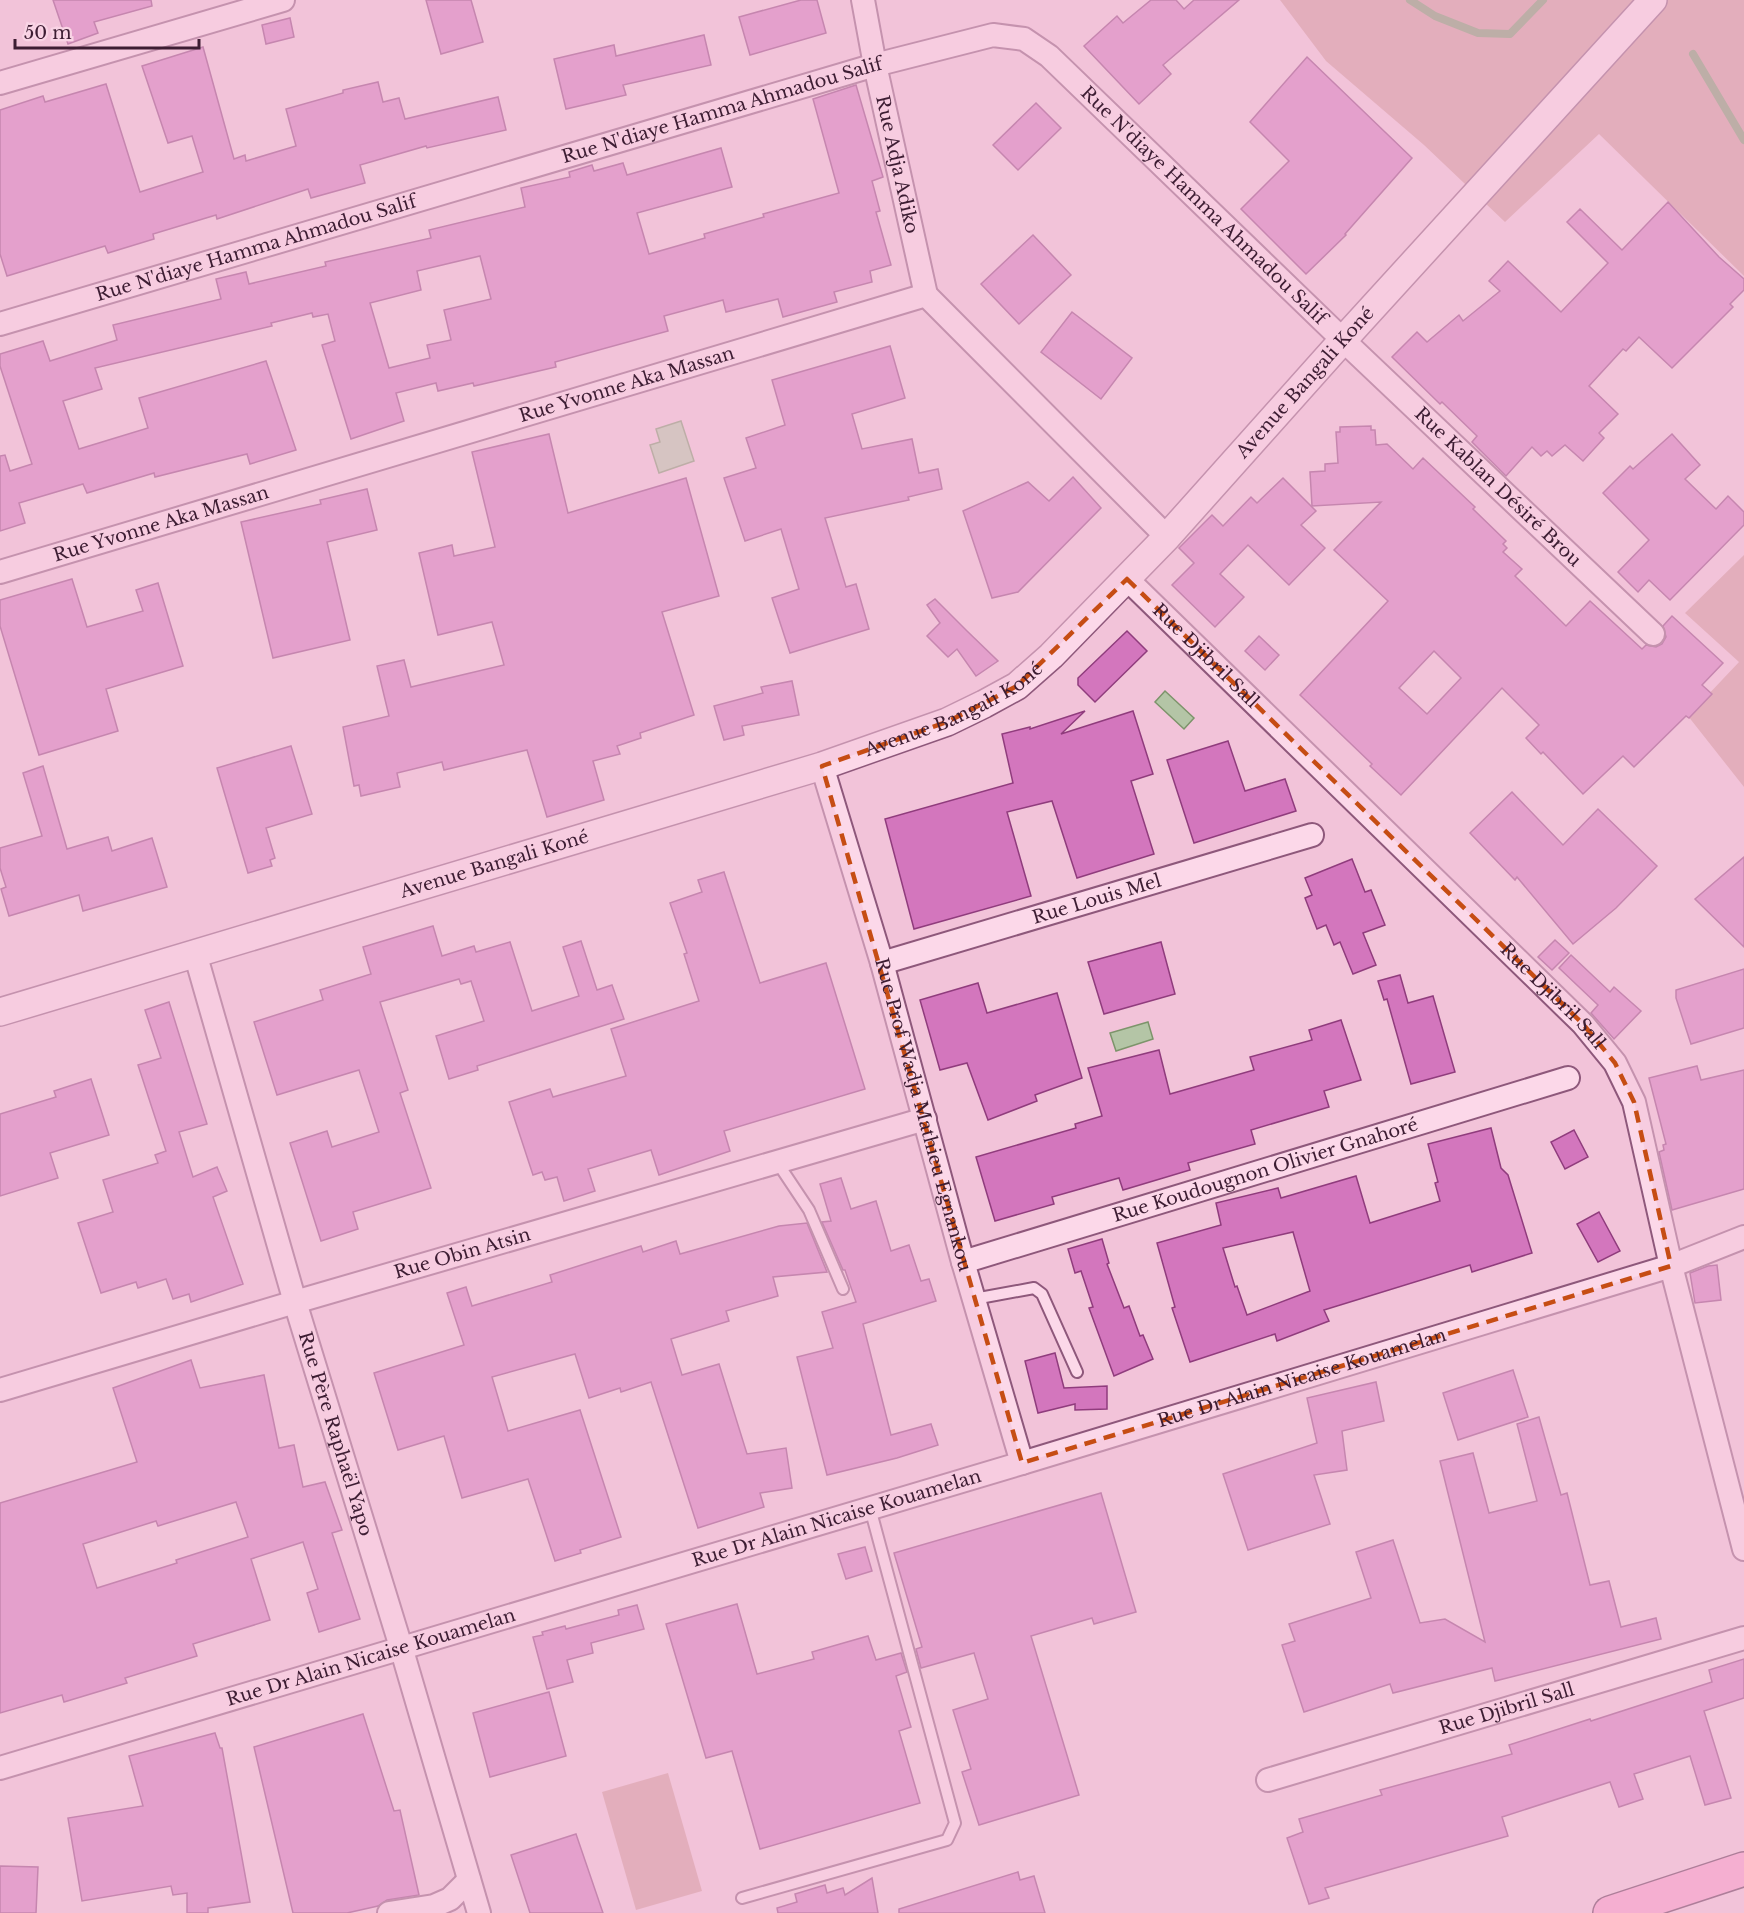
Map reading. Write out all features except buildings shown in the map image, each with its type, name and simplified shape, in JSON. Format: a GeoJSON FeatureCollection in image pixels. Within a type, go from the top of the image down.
{"type":"FeatureCollection","features":[{"type":"Feature","properties":{"kind":"main road"},"geometry":{"type":"LineString","coordinates":[[1610,1913],[1744,1869]]}},
{"type":"Feature","properties":{"kind":"street"},"geometry":{"type":"LineString","coordinates":[[0,82],[284,0]]}},
{"type":"Feature","properties":{"kind":"street","name":"Rue Adja Adiko"},"geometry":{"type":"LineString","coordinates":[[862,0],[926,295]]}},
{"type":"Feature","properties":{"kind":"street","name":"Avenue Bangali Koné"},"geometry":{"type":"LineString","coordinates":[[0,1012],[822,766],[947,722],[1017,686],[1051,656],[1167,537],[1653,0]]}},
{"type":"Feature","properties":{"kind":"street","name":"Rue N'diaye Hamma Ahmadou Salif"},"geometry":{"type":"LineString","coordinates":[[0,324],[875,65],[993,35],[1024,39],[1049,56],[1343,340]]}},
{"type":"Feature","properties":{"kind":"street"},"geometry":{"type":"LineString","coordinates":[[926,295],[1167,537]]}},
{"type":"Feature","properties":{"kind":"street","name":"Rue Yvonne Aka Massan"},"geometry":{"type":"LineString","coordinates":[[0,572],[926,295]]}},
{"type":"Feature","properties":{"kind":"street","name":"Rue Kablan Désiré Brou"},"geometry":{"type":"LineString","coordinates":[[1343,340],[1653,634]]}},
{"type":"Feature","properties":{"kind":"street","name":"Rue Djibril Sall"},"geometry":{"type":"LineString","coordinates":[[1127,579],[1583,1024],[1615,1064],[1634,1102],[1671,1266],[1744,1549]]}},
{"type":"Feature","properties":{"kind":"street","name":"Rue Prof Wadja Mathieu Egnankou"},"geometry":{"type":"LineString","coordinates":[[822,766],[882,963],[963,1262],[1022,1463]]}},
{"type":"Feature","properties":{"kind":"street","name":"Rue Louis Mel"},"geometry":{"type":"LineString","coordinates":[[882,963],[1311,835]]}},
{"type":"Feature","properties":{"kind":"street","name":"Rue Père Raphaël Yapo"},"geometry":{"type":"LineString","coordinates":[[195,953],[295,1302],[401,1647],[479,1913]]}},
{"type":"Feature","properties":{"kind":"street","name":"Rue Koudougnon Olivier Gnahoré"},"geometry":{"type":"LineString","coordinates":[[963,1262],[1568,1078]]}},
{"type":"Feature","properties":{"kind":"street","name":"Rue Obin Atsin"},"geometry":{"type":"LineString","coordinates":[[0,1390],[925,1119]]}},
{"type":"Feature","properties":{"kind":"street","name":"Rue Dr Alain Nicaise Kouamelan"},"geometry":{"type":"LineString","coordinates":[[0,1768],[1022,1463],[1671,1266],[1744,1237]]}},
{"type":"Feature","properties":{"kind":"street","name":"Rue Djibril Sall"},"geometry":{"type":"LineString","coordinates":[[1268,1780],[1744,1638]]}},
{"type":"Feature","properties":{"kind":"street"},"geometry":{"type":"LineString","coordinates":[[389,1913],[434,1906],[450,1899],[469,1880]]}},
{"type":"Feature","properties":{"kind":"lane"},"geometry":{"type":"LineString","coordinates":[[777,1162],[809,1210],[843,1289]]}},
{"type":"Feature","properties":{"kind":"lane"},"geometry":{"type":"LineString","coordinates":[[974,1299],[1034,1288],[1042,1294],[1077,1372]]}},
{"type":"Feature","properties":{"kind":"lane"},"geometry":{"type":"LineString","coordinates":[[742,1898],[947,1840],[955,1823],[870,1508]]}},
{"type":"Feature","properties":{"kind":"highlighted area"},"geometry":{"type":"Polygon","coordinates":[[[1127,579],[1583,1024],[1615,1063],[1634,1102],[1671,1266],[1022,1463],[822,766],[947,722],[1017,686],[1127,579]]]}},
{"type":"Feature","properties":{"kind":"shaded area"},"geometry":{"type":"Polygon","coordinates":[[[1280,0],[1744,0],[1744,276],[1599,134],[1505,222],[1424,145],[1326,61],[1280,0]]]}},
{"type":"Feature","properties":{"kind":"shaded area"},"geometry":{"type":"Polygon","coordinates":[[[681,421],[694,461],[659,473],[650,445],[660,442],[656,429],[681,421]]]}},
{"type":"Feature","properties":{"kind":"shaded area"},"geometry":{"type":"Polygon","coordinates":[[[1744,555],[1744,787],[1688,716],[1739,662],[1685,613],[1744,555]]]}},
{"type":"Feature","properties":{"kind":"shaded area"},"geometry":{"type":"Polygon","coordinates":[[[1165,691],[1194,718],[1184,729],[1155,702],[1165,691]]]}},
{"type":"Feature","properties":{"kind":"shaded area"},"geometry":{"type":"Polygon","coordinates":[[[1148,1022],[1153,1039],[1116,1051],[1110,1033],[1148,1022]]]}},
{"type":"Feature","properties":{"kind":"shaded area"},"geometry":{"type":"Polygon","coordinates":[[[668,1773],[702,1891],[636,1910],[602,1792],[668,1773]]]}},
{"type":"Feature","properties":{"kind":"waterway"},"geometry":{"type":"LineString","coordinates":[[1410,0],[1435,16],[1478,33],[1510,34],[1543,0]]}},
{"type":"Feature","properties":{"kind":"waterway"},"geometry":{"type":"LineString","coordinates":[[1693,54],[1744,140]]}}]}
